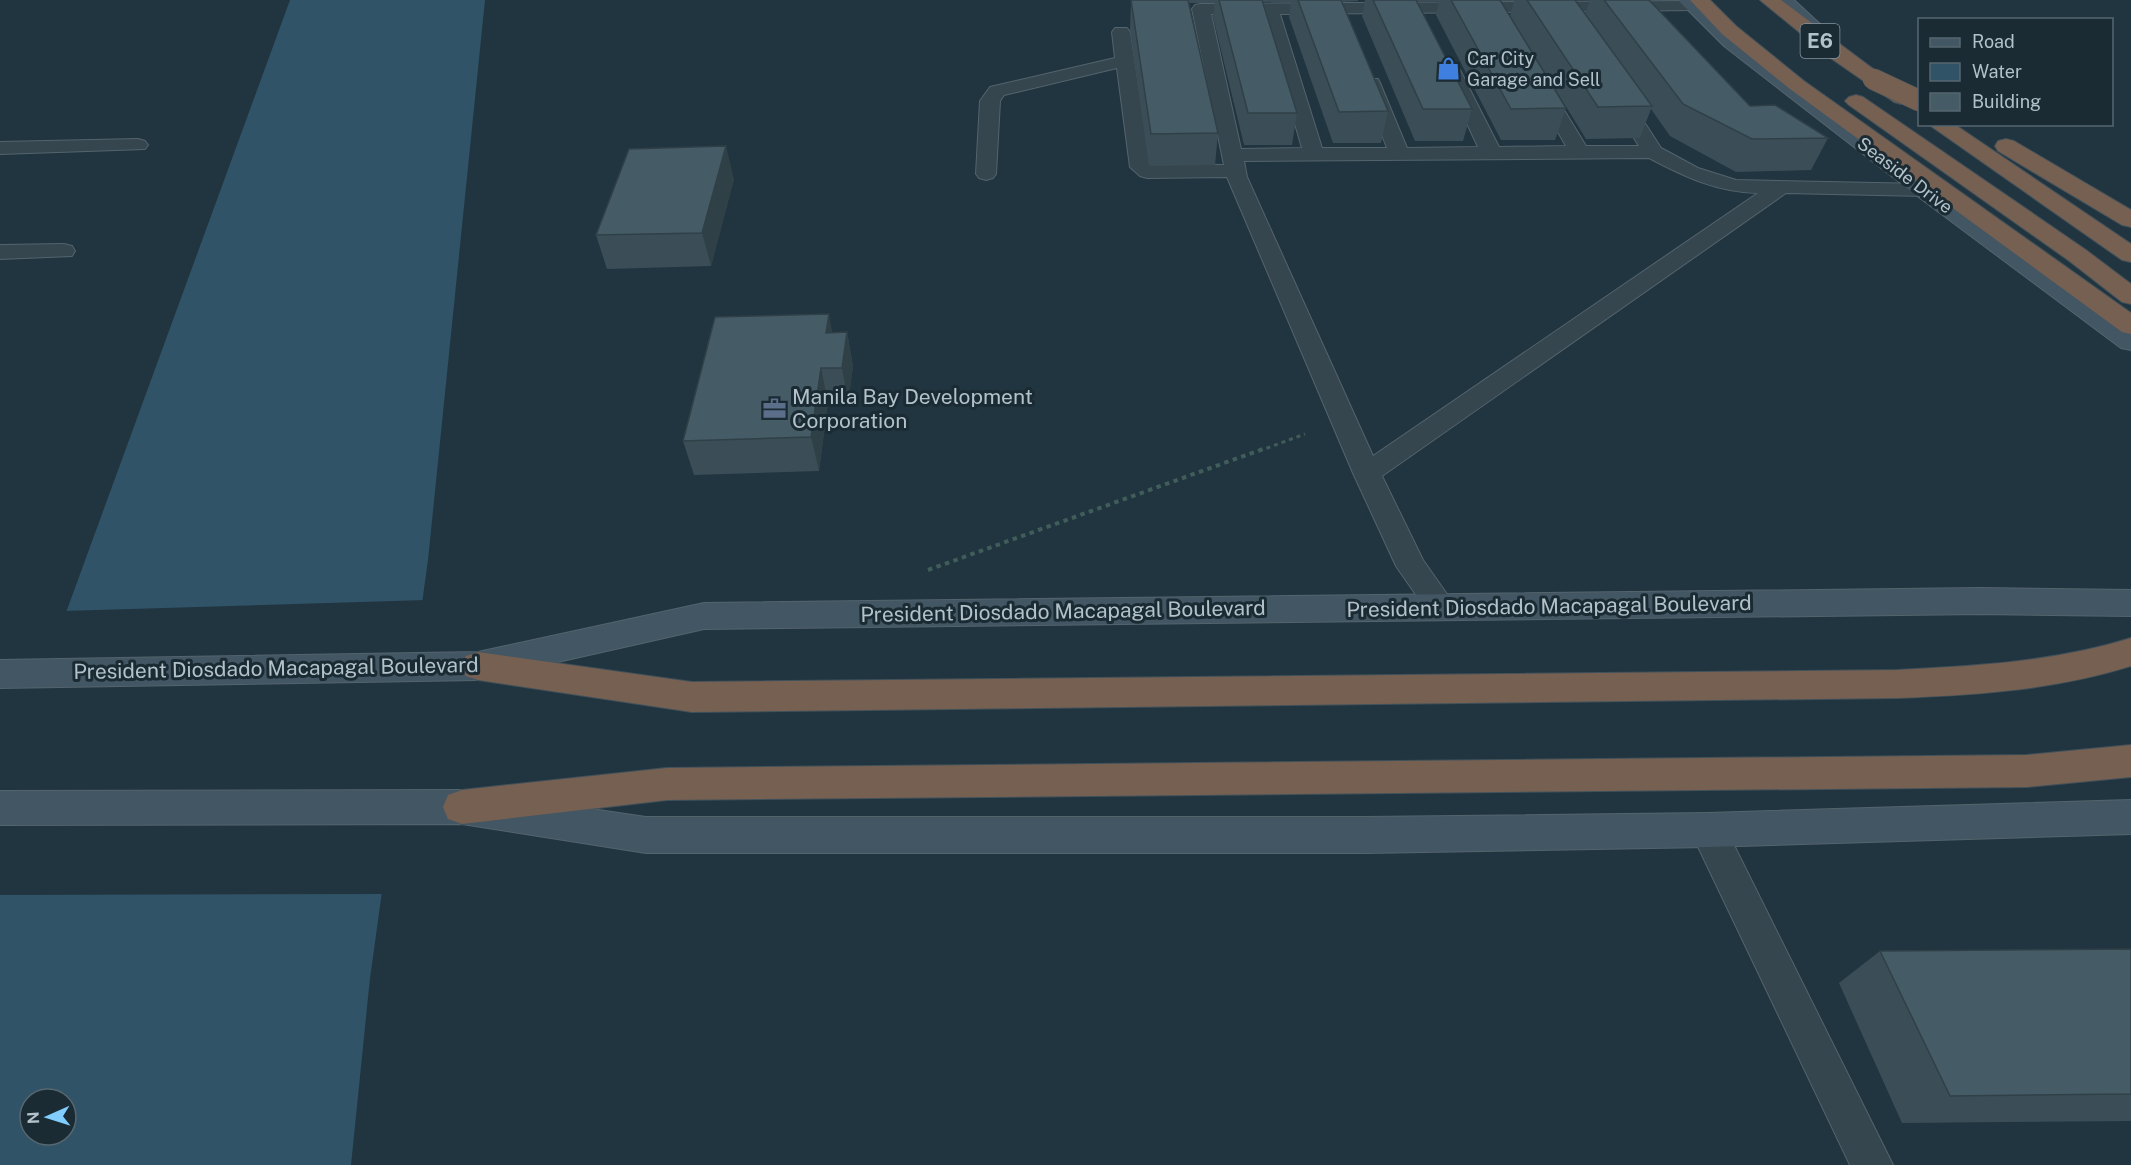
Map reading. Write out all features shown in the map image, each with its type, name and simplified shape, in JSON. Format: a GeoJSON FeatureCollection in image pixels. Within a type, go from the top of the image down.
{"type":"FeatureCollection","features":[{"type":"Feature","properties":{"kind":"highway"},"geometry":{"type":"LineString","coordinates":[[1727,0],[1796,58],[2077,255],[2131,296]]}},
{"type":"Feature","properties":{"kind":"highway","name":"E6"},"geometry":{"type":"LineString","coordinates":[[1769,0],[1873,79]]}},
{"type":"Feature","properties":{"kind":"highway"},"geometry":{"type":"LineString","coordinates":[[1693,2],[1797,85],[2131,326]]}},
{"type":"Feature","properties":{"kind":"highway"},"geometry":{"type":"LineString","coordinates":[[1873,79],[1918,101]]}},
{"type":"Feature","properties":{"kind":"highway"},"geometry":{"type":"LineString","coordinates":[[1873,79],[1918,110]]}},
{"type":"Feature","properties":{"kind":"highway"},"geometry":{"type":"LineString","coordinates":[[1942,126],[2131,255]]}},
{"type":"Feature","properties":{"kind":"highway"},"geometry":{"type":"LineString","coordinates":[[1973,126],[2131,220]]}},
{"type":"Feature","properties":{"kind":"highway"},"geometry":{"type":"LineString","coordinates":[[462,667],[692,697],[1897,684],[2044,674],[2099,663],[2131,652]]}},
{"type":"Feature","properties":{"kind":"highway"},"geometry":{"type":"LineString","coordinates":[[450,807],[667,784],[2027,771],[2131,761]]}},
{"type":"Feature","properties":{"kind":"main road"},"geometry":{"type":"LineString","coordinates":[[1783,0],[1821,35],[1918,101]]}},
{"type":"Feature","properties":{"kind":"main road","name":"Seaside Drive"},"geometry":{"type":"LineString","coordinates":[[1693,2],[1731,42],[1924,190],[2131,342]]}},
{"type":"Feature","properties":{"kind":"main road"},"geometry":{"type":"LineString","coordinates":[[1953,126],[2131,246]]}},
{"type":"Feature","properties":{"kind":"main road","name":"President Diosdado Macapagal Boulevard"},"geometry":{"type":"LineString","coordinates":[[0,674],[462,667],[704,616],[1969,601],[2131,603]]}},
{"type":"Feature","properties":{"kind":"main road"},"geometry":{"type":"LineString","coordinates":[[0,808],[450,807],[646,835],[1366,835],[1708,830],[2131,817]]}},
{"type":"Feature","properties":{"kind":"lane"},"geometry":{"type":"LineString","coordinates":[[1441,606],[1411,566],[1367,473],[1234,163],[1201,9],[1494,8],[1693,2]]}},
{"type":"Feature","properties":{"kind":"lane"},"geometry":{"type":"LineString","coordinates":[[1561,7],[1574,26]]}},
{"type":"Feature","properties":{"kind":"lane"},"geometry":{"type":"LineString","coordinates":[[1342,8],[1350,31]]}},
{"type":"Feature","properties":{"kind":"lane"},"geometry":{"type":"LineString","coordinates":[[1419,8],[1430,28]]}},
{"type":"Feature","properties":{"kind":"lane"},"geometry":{"type":"LineString","coordinates":[[1494,8],[1506,28]]}},
{"type":"Feature","properties":{"kind":"lane"},"geometry":{"type":"LineString","coordinates":[[1270,9],[1314,154]]}},
{"type":"Feature","properties":{"kind":"lane"},"geometry":{"type":"LineString","coordinates":[[1121,32],[1140,167],[1143,170],[1314,154],[1653,152],[1691,172],[1722,184],[1924,190]]}},
{"type":"Feature","properties":{"kind":"lane"},"geometry":{"type":"LineString","coordinates":[[1445,60],[1491,152]]}},
{"type":"Feature","properties":{"kind":"lane"},"geometry":{"type":"LineString","coordinates":[[986,174],[990,101],[997,91],[1125,61]]}},
{"type":"Feature","properties":{"kind":"lane"},"geometry":{"type":"LineString","coordinates":[[1364,64],[1399,153]]}},
{"type":"Feature","properties":{"kind":"lane"},"geometry":{"type":"LineString","coordinates":[[1530,69],[1580,152]]}},
{"type":"Feature","properties":{"kind":"lane"},"geometry":{"type":"LineString","coordinates":[[1610,84],[1653,152]]}},
{"type":"Feature","properties":{"kind":"lane"},"geometry":{"type":"LineString","coordinates":[[0,148],[138,145]]}},
{"type":"Feature","properties":{"kind":"lane"},"geometry":{"type":"LineString","coordinates":[[1367,473],[1781,187]]}},
{"type":"Feature","properties":{"kind":"lane"},"geometry":{"type":"LineString","coordinates":[[0,252],[64,251]]}},
{"type":"Feature","properties":{"kind":"lane"},"geometry":{"type":"LineString","coordinates":[[1708,830],[1872,1165]]}},
{"type":"Feature","properties":{"kind":"path"},"geometry":{"type":"LineString","coordinates":[[927,570],[1344,420]]}},
{"type":"Feature","properties":{"kind":"water"},"geometry":{"type":"Polygon","coordinates":[[[290,0],[485,0],[428,560],[370,978],[351,1165],[0,1165],[0,793],[290,0]]]}},
{"type":"Feature","properties":{"kind":"pier"},"geometry":{"type":"Polygon","coordinates":[[[426,600],[385,894],[0,895],[0,784],[63,611],[426,600]]]}},
{"type":"Feature","properties":{"kind":"building"},"geometry":{"type":"Polygon","coordinates":[[[1131,0],[1188,0],[1218,133],[1151,134],[1131,0]]]}},
{"type":"Feature","properties":{"kind":"building"},"geometry":{"type":"Polygon","coordinates":[[[1219,0],[1262,0],[1297,113],[1248,113],[1219,0]]]}},
{"type":"Feature","properties":{"kind":"building"},"geometry":{"type":"Polygon","coordinates":[[[1298,0],[1341,0],[1388,111],[1339,112],[1298,0]]]}},
{"type":"Feature","properties":{"kind":"building"},"geometry":{"type":"Polygon","coordinates":[[[1373,0],[1416,0],[1472,109],[1423,109],[1373,0]]]}},
{"type":"Feature","properties":{"kind":"building"},"geometry":{"type":"Polygon","coordinates":[[[1451,0],[1500,0],[1566,108],[1511,109],[1451,0]]]}},
{"type":"Feature","properties":{"kind":"building"},"geometry":{"type":"Polygon","coordinates":[[[1527,0],[1575,0],[1652,106],[1598,107],[1527,0]]]}},
{"type":"Feature","properties":{"kind":"building"},"geometry":{"type":"Polygon","coordinates":[[[1604,0],[1649,0],[1750,106],[1775,105],[1828,138],[1752,139],[1683,104],[1604,0]]]}},
{"type":"Feature","properties":{"kind":"building"},"geometry":{"type":"Polygon","coordinates":[[[726,146],[702,233],[596,235],[629,149],[726,146]]]}},
{"type":"Feature","properties":{"kind":"building"},"geometry":{"type":"Polygon","coordinates":[[[829,314],[826,333],[847,332],[842,368],[821,368],[811,437],[683,441],[715,317],[829,314]]]}},
{"type":"Feature","properties":{"kind":"building"},"geometry":{"type":"Polygon","coordinates":[[[2131,949],[2131,1094],[1950,1096],[1880,951],[2131,949]]]}},
{"type":"Feature","properties":{"kind":"place","name":"Car City Garage and Sell"},"geometry":{"type":"Point","coordinates":[1449,68]}},
{"type":"Feature","properties":{"kind":"place","name":"Manila Bay Development Corporation"},"geometry":{"type":"Point","coordinates":[774,408]}}]}
